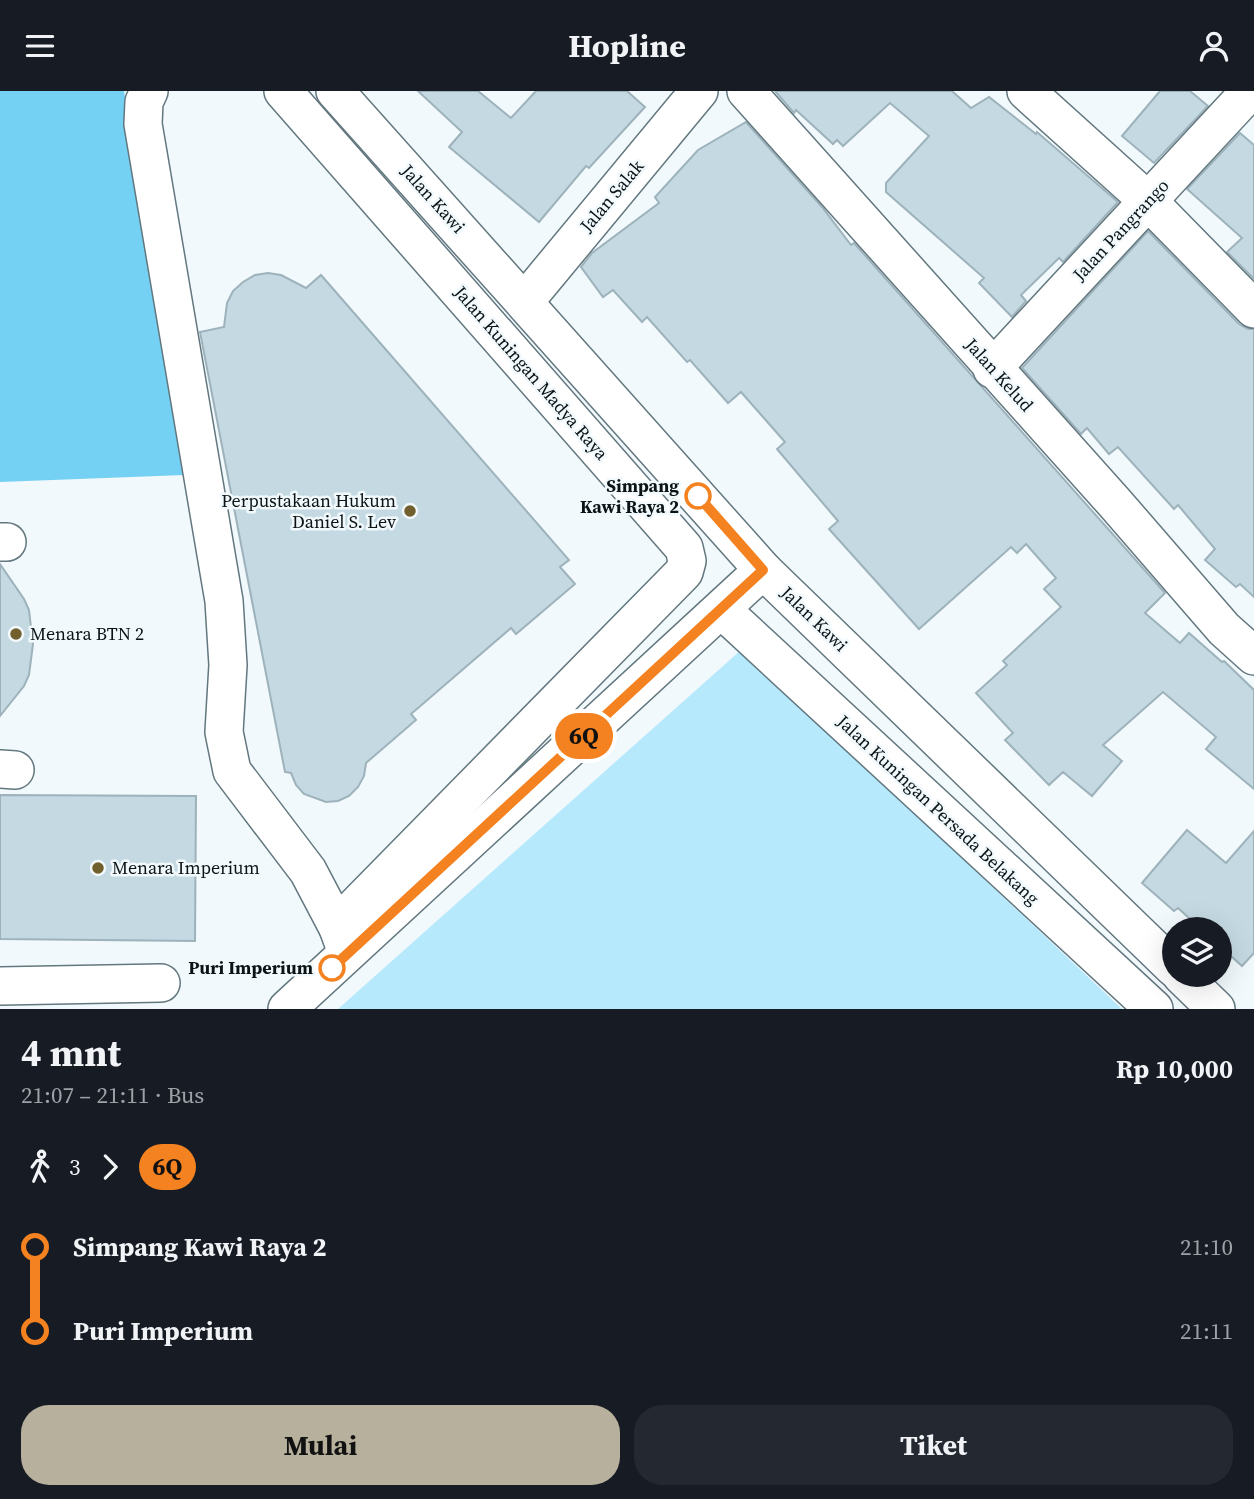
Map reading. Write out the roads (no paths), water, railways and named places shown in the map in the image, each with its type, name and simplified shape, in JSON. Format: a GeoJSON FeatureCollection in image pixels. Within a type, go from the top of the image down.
{"type":"FeatureCollection","features":[{"type":"Feature","properties":{"kind":"street"},"geometry":{"type":"LineString","coordinates":[[149,91],[143,124],[225,601],[228,665],[225,732],[233,771],[308,871],[342,940]]}},
{"type":"Feature","properties":{"kind":"street","name":"Jalan Kuningan Madya Raya"},"geometry":{"type":"LineString","coordinates":[[283,91],[684,548],[687,561],[684,572],[362,899],[342,940]]}},
{"type":"Feature","properties":{"kind":"street","name":"Jalan Kawi"},"geometry":{"type":"LineString","coordinates":[[335,91],[763,570],[1162,956]]}},
{"type":"Feature","properties":{"kind":"street","name":"Jalan Salak"},"geometry":{"type":"LineString","coordinates":[[525,301],[699,91]]}},
{"type":"Feature","properties":{"kind":"street","name":"Jalan Kelud"},"geometry":{"type":"LineString","coordinates":[[746,91],[992,369],[1114,502],[1224,629],[1254,656]]}},
{"type":"Feature","properties":{"kind":"street"},"geometry":{"type":"LineString","coordinates":[[1026,91],[1148,201],[1254,309]]}},
{"type":"Feature","properties":{"kind":"street","name":"Jalan Pangrango"},"geometry":{"type":"LineString","coordinates":[[992,369],[1250,91]]}},
{"type":"Feature","properties":{"kind":"street","name":"Jalan Kuningan Madya Raya"},"geometry":{"type":"LineString","coordinates":[[287,1009],[342,940],[722,610],[763,570]]}},
{"type":"Feature","properties":{"kind":"street","name":"Jalan Kuningan Persada Belakang"},"geometry":{"type":"LineString","coordinates":[[722,610],[1154,1009]]}},
{"type":"Feature","properties":{"kind":"street"},"geometry":{"type":"LineString","coordinates":[[5,994],[161,983]]}},
{"type":"Feature","properties":{"kind":"street"},"geometry":{"type":"LineString","coordinates":[[1193,987],[1216,1009]]}},
{"type":"Feature","properties":{"kind":"water"},"geometry":{"type":"Polygon","coordinates":[[[0,91],[124,91],[184,475],[0,482],[0,91]]]}},
{"type":"Feature","properties":{"kind":"place","name":"Simpang Kawi Raya 2"},"geometry":{"type":"Point","coordinates":[698,496]}},
{"type":"Feature","properties":{"kind":"place","name":"Perpustakaan Hukum Daniel S. Lev"},"geometry":{"type":"Point","coordinates":[410,511]}},
{"type":"Feature","properties":{"kind":"place","name":"Menara BTN 2"},"geometry":{"type":"Point","coordinates":[16,634]}},
{"type":"Feature","properties":{"kind":"place","name":"Menara Imperium"},"geometry":{"type":"Point","coordinates":[98,868]}},
{"type":"Feature","properties":{"kind":"place","name":"Puri Imperium"},"geometry":{"type":"Point","coordinates":[332,968]}}]}
